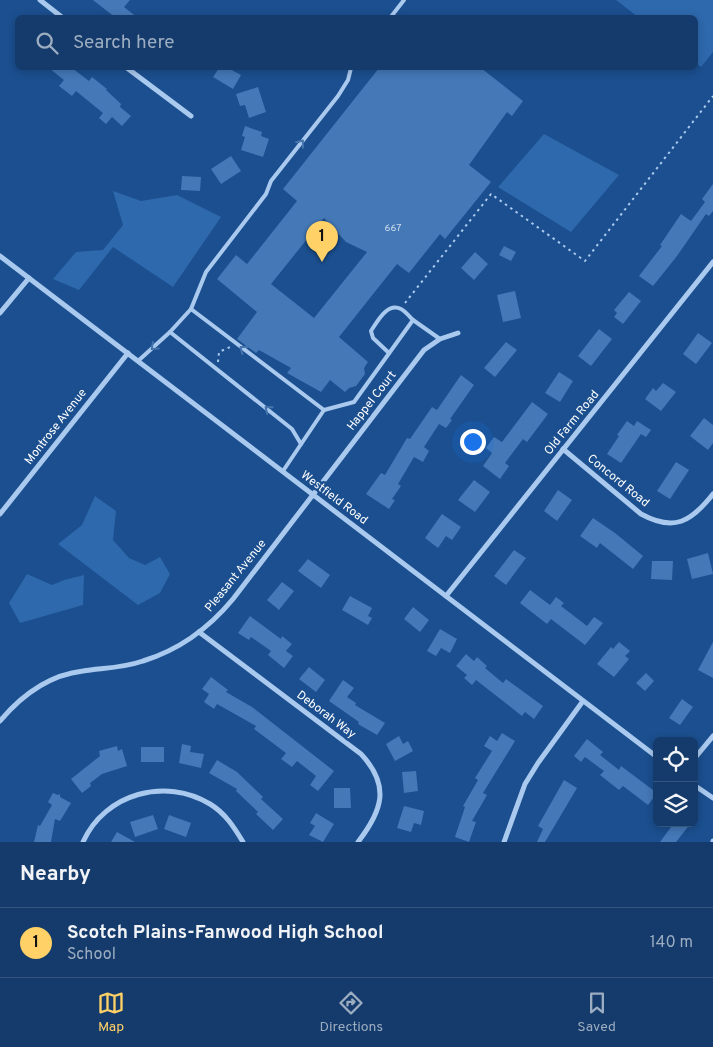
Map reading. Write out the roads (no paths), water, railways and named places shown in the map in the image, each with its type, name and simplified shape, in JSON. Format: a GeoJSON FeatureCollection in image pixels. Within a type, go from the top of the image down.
{"type":"FeatureCollection","features":[{"type":"Feature","properties":{"kind":"street"},"geometry":{"type":"LineString","coordinates":[[40,0],[59,15]]}},
{"type":"Feature","properties":{"kind":"street"},"geometry":{"type":"LineString","coordinates":[[131,70],[191,116]]}},
{"type":"Feature","properties":{"kind":"street","name":"Westfield Road"},"geometry":{"type":"LineString","coordinates":[[0,256],[653,754]]}},
{"type":"Feature","properties":{"kind":"street","name":"Old Farm Road"},"geometry":{"type":"LineString","coordinates":[[446,596],[713,262]]}},
{"type":"Feature","properties":{"kind":"street"},"geometry":{"type":"LineString","coordinates":[[0,313],[30,278]]}},
{"type":"Feature","properties":{"kind":"street","name":"Happel Court"},"geometry":{"type":"LineString","coordinates":[[312,494],[424,350],[440,339],[458,332]]}},
{"type":"Feature","properties":{"kind":"street","name":"Montrose Avenue"},"geometry":{"type":"LineString","coordinates":[[0,514],[128,353]]}},
{"type":"Feature","properties":{"kind":"street","name":"Concord Road"},"geometry":{"type":"LineString","coordinates":[[563,449],[641,514],[652,520],[671,523],[690,518],[705,506],[713,494]]}},
{"type":"Feature","properties":{"kind":"street","name":"Pleasant Avenue"},"geometry":{"type":"LineString","coordinates":[[0,721],[22,698],[56,678],[81,671],[142,662],[178,646],[199,632],[233,599],[312,494]]}},
{"type":"Feature","properties":{"kind":"street","name":"Deborah Way"},"geometry":{"type":"LineString","coordinates":[[199,632],[361,754],[368,762],[378,782],[379,804],[376,815],[358,842]]}},
{"type":"Feature","properties":{"kind":"street"},"geometry":{"type":"LineString","coordinates":[[504,842],[525,784],[538,763],[584,701]]}},
{"type":"Feature","properties":{"kind":"street"},"geometry":{"type":"LineString","coordinates":[[698,754],[713,736]]}},
{"type":"Feature","properties":{"kind":"street"},"geometry":{"type":"LineString","coordinates":[[698,788],[713,798]]}},
{"type":"Feature","properties":{"kind":"street"},"geometry":{"type":"LineString","coordinates":[[83,842],[94,823],[115,805],[131,796],[158,790],[185,793],[210,804],[225,816],[242,842]]}},
{"type":"Feature","properties":{"kind":"lane"},"geometry":{"type":"LineString","coordinates":[[392,15],[404,0]]}},
{"type":"Feature","properties":{"kind":"lane"},"geometry":{"type":"LineString","coordinates":[[138,361],[170,332],[191,309],[206,272],[266,194],[271,181],[338,96],[348,80],[351,70]]}},
{"type":"Feature","properties":{"kind":"lane"},"geometry":{"type":"LineString","coordinates":[[389,353],[373,338],[371,330],[390,308],[401,309],[440,339]]}},
{"type":"Feature","properties":{"kind":"lane"},"geometry":{"type":"LineString","coordinates":[[191,309],[324,410]]}},
{"type":"Feature","properties":{"kind":"lane"},"geometry":{"type":"LineString","coordinates":[[283,471],[324,410],[354,402],[413,320]]}},
{"type":"Feature","properties":{"kind":"lane"},"geometry":{"type":"LineString","coordinates":[[170,332],[292,428],[301,444]]}},
{"type":"Feature","properties":{"kind":"place","name":"Scotch Plains-Fanwood High School"},"geometry":{"type":"Point","coordinates":[322,262]}}]}
